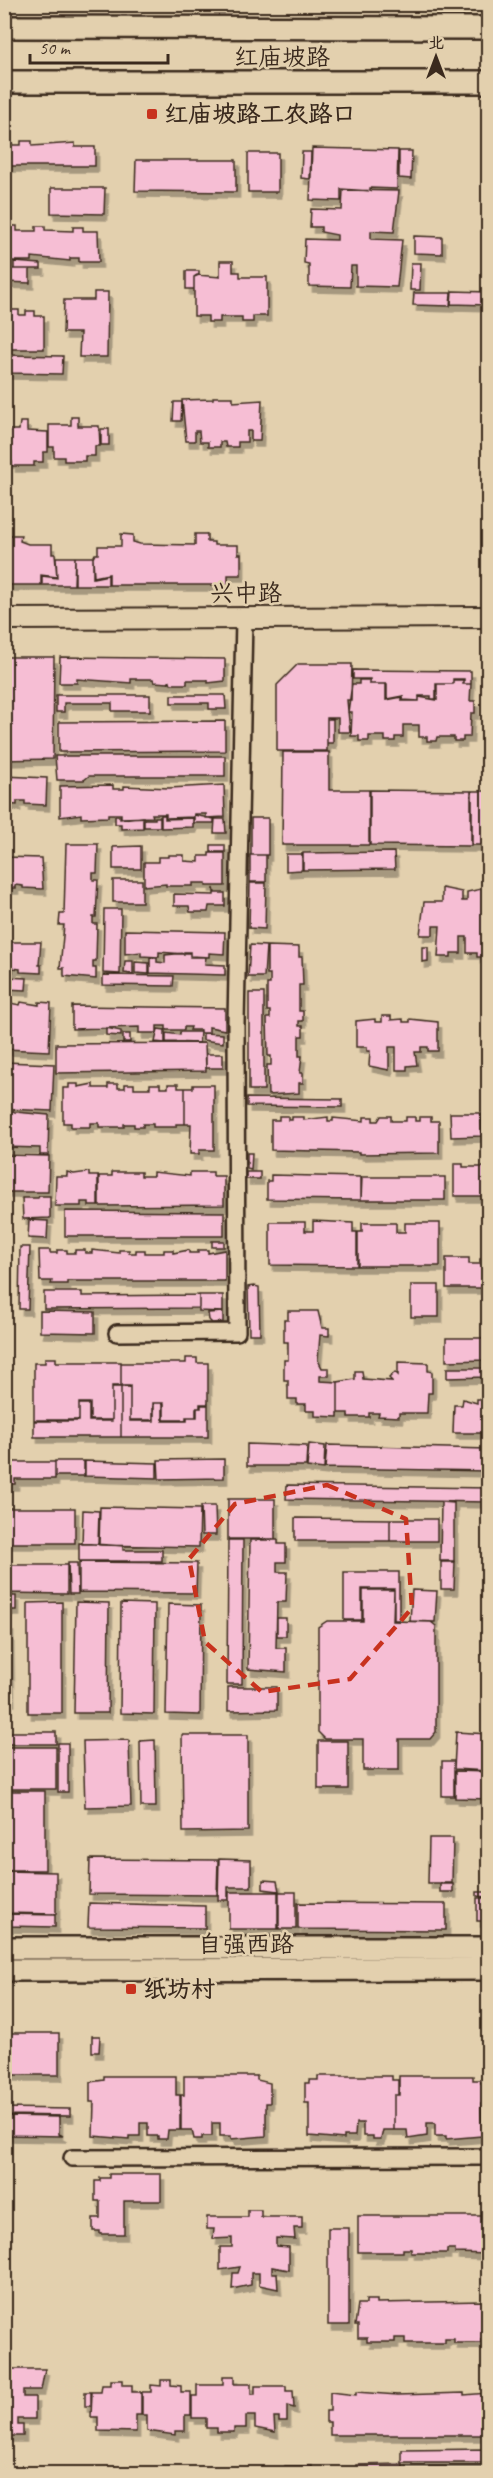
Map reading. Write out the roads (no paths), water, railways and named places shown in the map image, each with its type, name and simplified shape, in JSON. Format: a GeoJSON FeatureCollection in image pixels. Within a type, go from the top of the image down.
{"type":"FeatureCollection","features":[{"type":"Feature","properties":{"kind":"main road","name":"红庙坡路"},"geometry":{"type":"LineString","coordinates":[[4,27],[489,28]]}},
{"type":"Feature","properties":{"kind":"main road","name":"红庙坡路"},"geometry":{"type":"LineString","coordinates":[[4,82],[489,82]]}},
{"type":"Feature","properties":{"kind":"main road","name":"自强西路"},"geometry":{"type":"LineString","coordinates":[[4,1948],[489,1948]]}},
{"type":"Feature","properties":{"kind":"main road","name":"自强西路"},"geometry":{"type":"LineString","coordinates":[[4,1970],[489,1969]]}},
{"type":"Feature","properties":{"kind":"street","name":"兴中路"},"geometry":{"type":"LineString","coordinates":[[4,619],[489,617]]}},
{"type":"Feature","properties":{"kind":"street"},"geometry":{"type":"LineString","coordinates":[[117,1333],[237,1332],[236,1023],[244,618]]}},
{"type":"Feature","properties":{"kind":"street"},"geometry":{"type":"LineString","coordinates":[[72,2158],[489,2157]]}},
{"type":"Feature","properties":{"kind":"place","name":"红庙坡路工农路口"},"geometry":{"type":"Point","coordinates":[152,114]}},
{"type":"Feature","properties":{"kind":"place","name":"纸坊村"},"geometry":{"type":"Point","coordinates":[131,1989]}}]}
